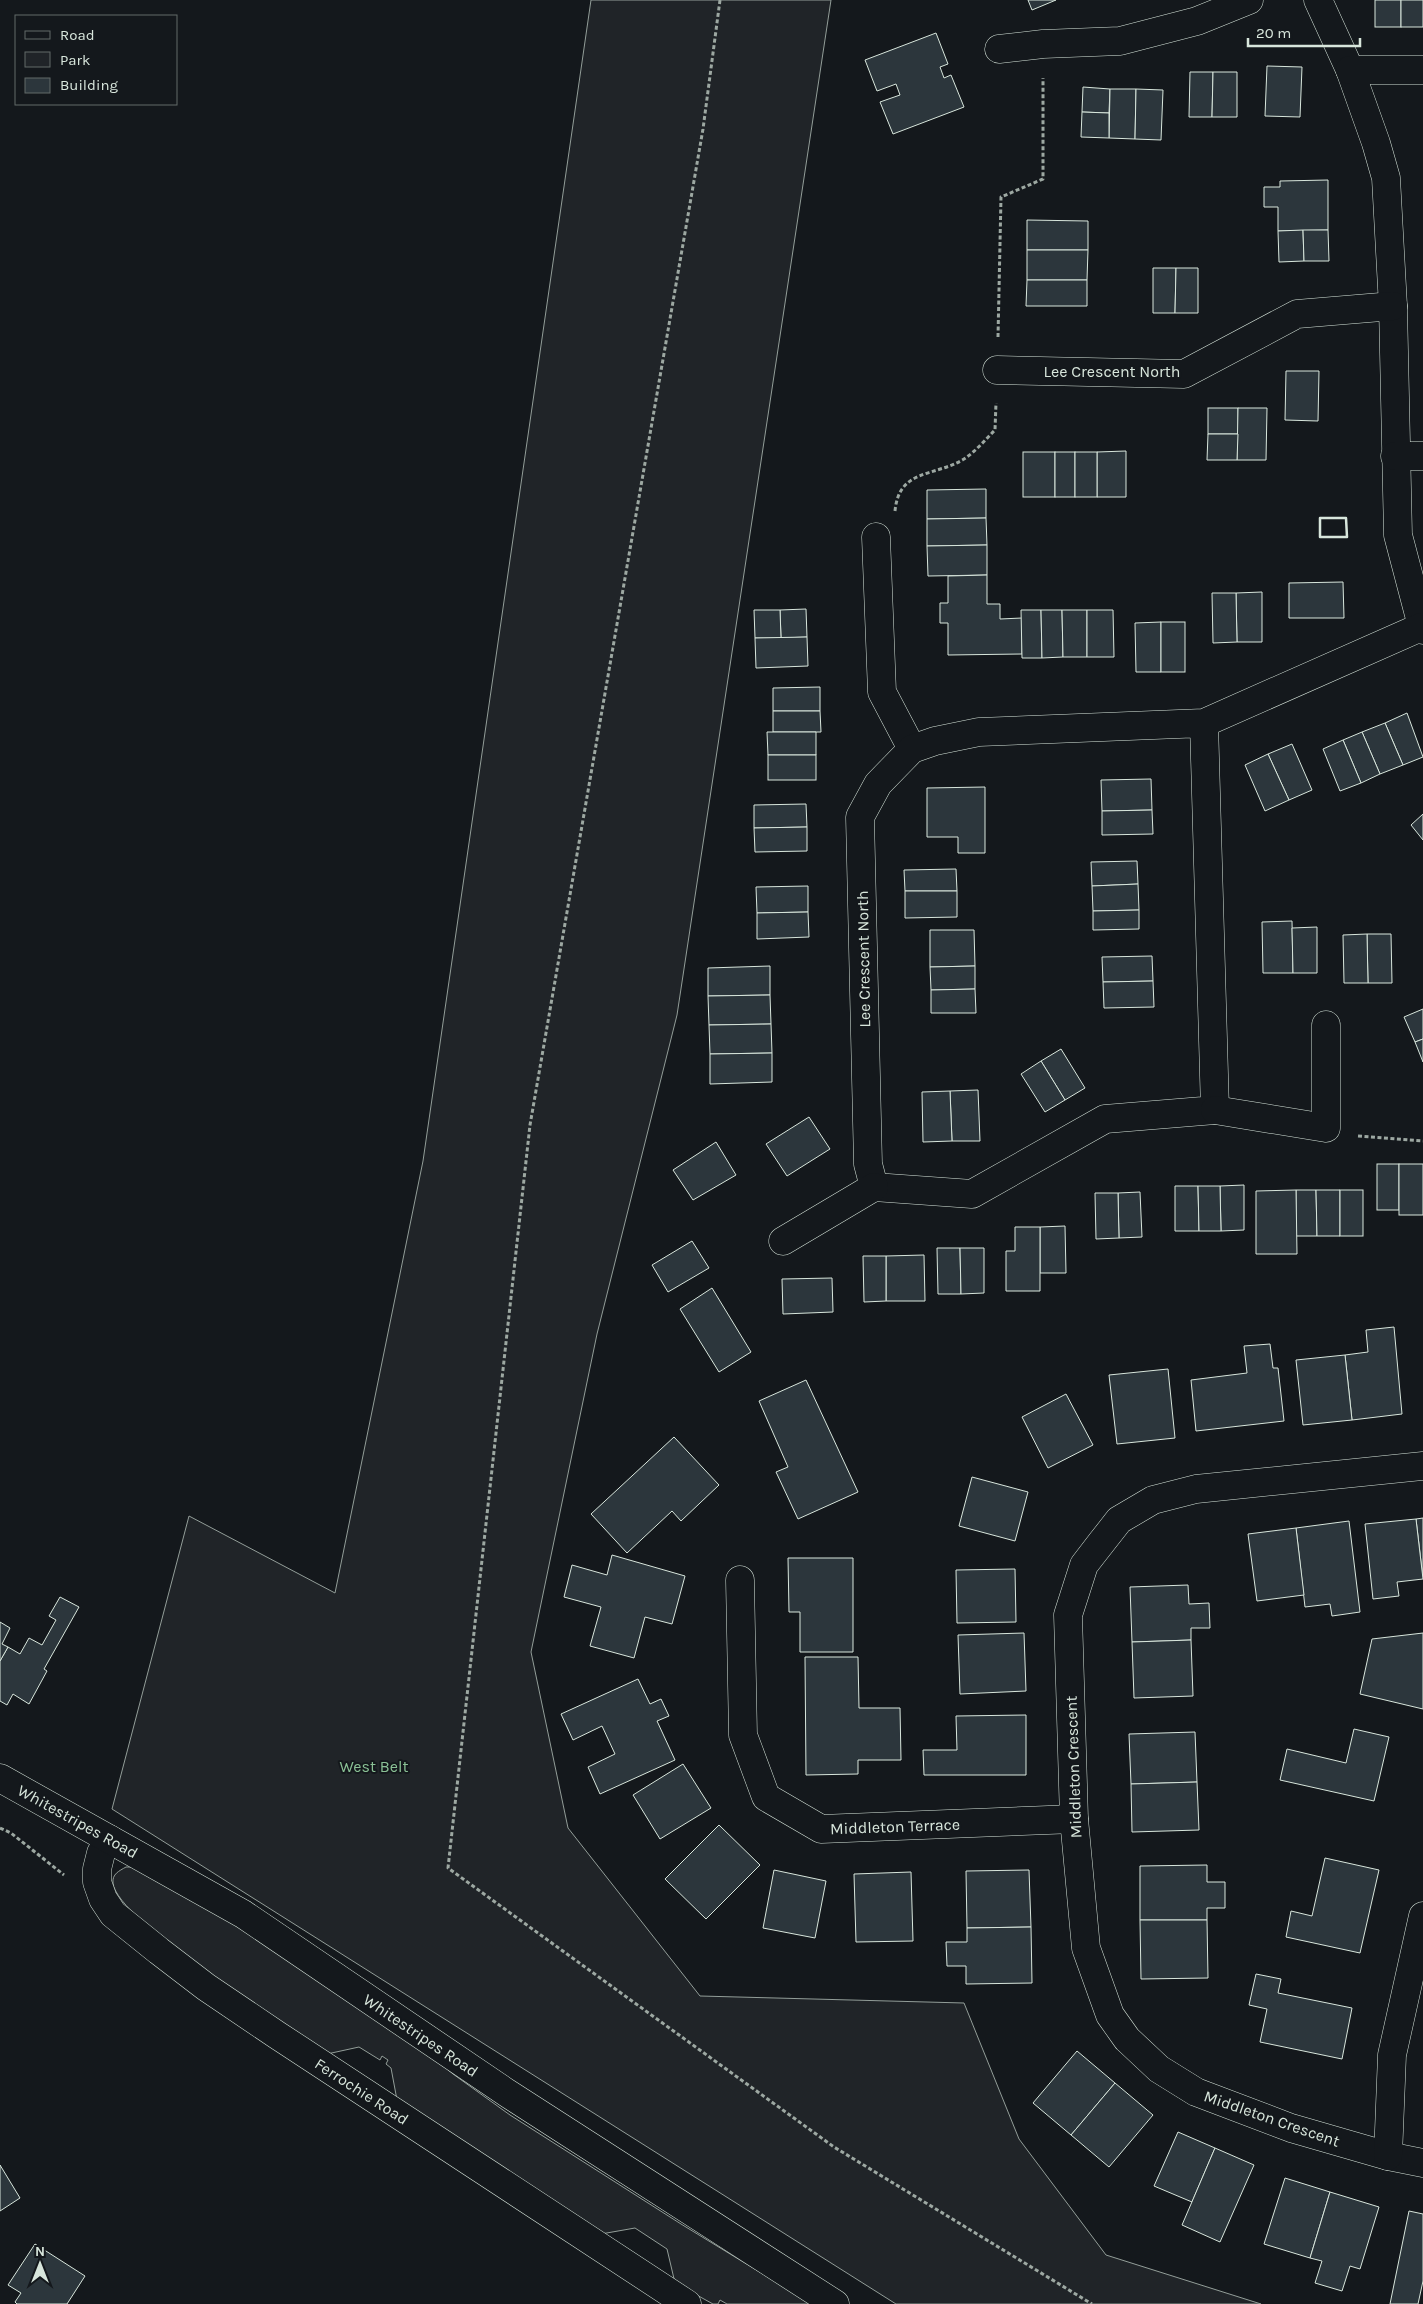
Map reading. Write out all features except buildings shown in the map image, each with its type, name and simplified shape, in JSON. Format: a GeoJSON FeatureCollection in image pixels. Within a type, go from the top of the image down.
{"type":"FeatureCollection","features":[{"type":"Feature","properties":{"kind":"street"},"geometry":{"type":"LineString","coordinates":[[999,49],[1043,44],[1120,41],[1197,21],[1249,0]]}},
{"type":"Feature","properties":{"kind":"street","name":"Lee Crescent North"},"geometry":{"type":"LineString","coordinates":[[874,1186],[868,1164],[860,816],[878,784],[912,749],[935,741],[978,732],[1204,723],[1422,628],[1398,535],[1393,306],[1386,178],[1350,70],[1318,0]]}},
{"type":"Feature","properties":{"kind":"street"},"geometry":{"type":"LineString","coordinates":[[1350,70],[1423,70]]}},
{"type":"Feature","properties":{"kind":"street","name":"Lee Crescent North"},"geometry":{"type":"LineString","coordinates":[[997,370],[1184,374],[1297,314],[1393,306]]}},
{"type":"Feature","properties":{"kind":"street"},"geometry":{"type":"LineString","coordinates":[[1395,456],[1423,456]]}},
{"type":"Feature","properties":{"kind":"street"},"geometry":{"type":"LineString","coordinates":[[876,536],[882,692],[912,749]]}},
{"type":"Feature","properties":{"kind":"street"},"geometry":{"type":"LineString","coordinates":[[1204,723],[1215,1110]]}},
{"type":"Feature","properties":{"kind":"street"},"geometry":{"type":"LineString","coordinates":[[783,1241],[874,1186],[972,1194],[1105,1119],[1215,1110],[1326,1128],[1326,1025]]}},
{"type":"Feature","properties":{"kind":"street","name":"Middleton Crescent"},"geometry":{"type":"LineString","coordinates":[[1423,1466],[1196,1489],[1153,1500],[1119,1520],[1084,1565],[1068,1615],[1074,1819],[1086,1948],[1110,2015],[1128,2039],[1159,2069],[1196,2092],[1292,2128],[1388,2156],[1423,2163]]}},
{"type":"Feature","properties":{"kind":"street","name":"Middleton Terrace"},"geometry":{"type":"LineString","coordinates":[[740,1580],[742,1735],[766,1798],[821,1829],[1074,1819]]}},
{"type":"Feature","properties":{"kind":"street","name":"Whitestripes Road"},"geometry":{"type":"LineString","coordinates":[[0,1778],[244,1914],[507,2093],[835,2304]]}},
{"type":"Feature","properties":{"kind":"street"},"geometry":{"type":"LineString","coordinates":[[97,1882],[97,1869],[101,1853],[109,1839]]}},
{"type":"Feature","properties":{"kind":"street","name":"Ferrochie Road"},"geometry":{"type":"LineString","coordinates":[[97,1882],[103,1899],[113,1914],[206,1987],[687,2304]]}},
{"type":"Feature","properties":{"kind":"street"},"geometry":{"type":"LineString","coordinates":[[1388,2156],[1392,2055],[1423,1916]]}},
{"type":"Feature","properties":{"kind":"path"},"geometry":{"type":"LineString","coordinates":[[720,0],[701,139],[530,1126],[448,1868],[834,2147],[1092,2304]]}},
{"type":"Feature","properties":{"kind":"path"},"geometry":{"type":"LineString","coordinates":[[876,536],[893,534],[897,497],[908,481],[964,459],[995,430],[1001,197],[1043,179],[1043,44]]}},
{"type":"Feature","properties":{"kind":"path"},"geometry":{"type":"LineString","coordinates":[[1326,1128],[1360,1136],[1423,1141]]}},
{"type":"Feature","properties":{"kind":"path"},"geometry":{"type":"LineString","coordinates":[[0,1828],[11,1833],[64,1875],[97,1882]]}},
{"type":"Feature","properties":{"kind":"green space","name":"West Belt"},"geometry":{"type":"Polygon","coordinates":[[[591,0],[831,0],[677,1015],[597,1334],[531,1652],[568,1828],[700,1996],[964,2003],[1019,2139],[1106,2255],[1261,2304],[896,2304],[112,1809],[189,1516],[335,1593],[423,1161],[591,0]]]}},
{"type":"Feature","properties":{"kind":"green space"},"geometry":{"type":"Polygon","coordinates":[[[126,1867],[132,1867],[243,1924],[431,2055],[453,2074],[510,2115],[681,2224],[812,2304],[727,2304],[720,2300],[718,2304],[713,2304],[675,2283],[667,2249],[635,2228],[601,2234],[397,2100],[391,2068],[386,2064],[388,2060],[382,2056],[380,2060],[359,2047],[327,2054],[244,1999],[173,1947],[143,1922],[122,1900],[113,1880],[116,1873],[126,1867]]]}},
{"type":"Feature","properties":{"kind":"wall"},"geometry":{"type":"LineString","coordinates":[[1320,518],[1346,518],[1347,537],[1320,537],[1320,518]]}}]}
